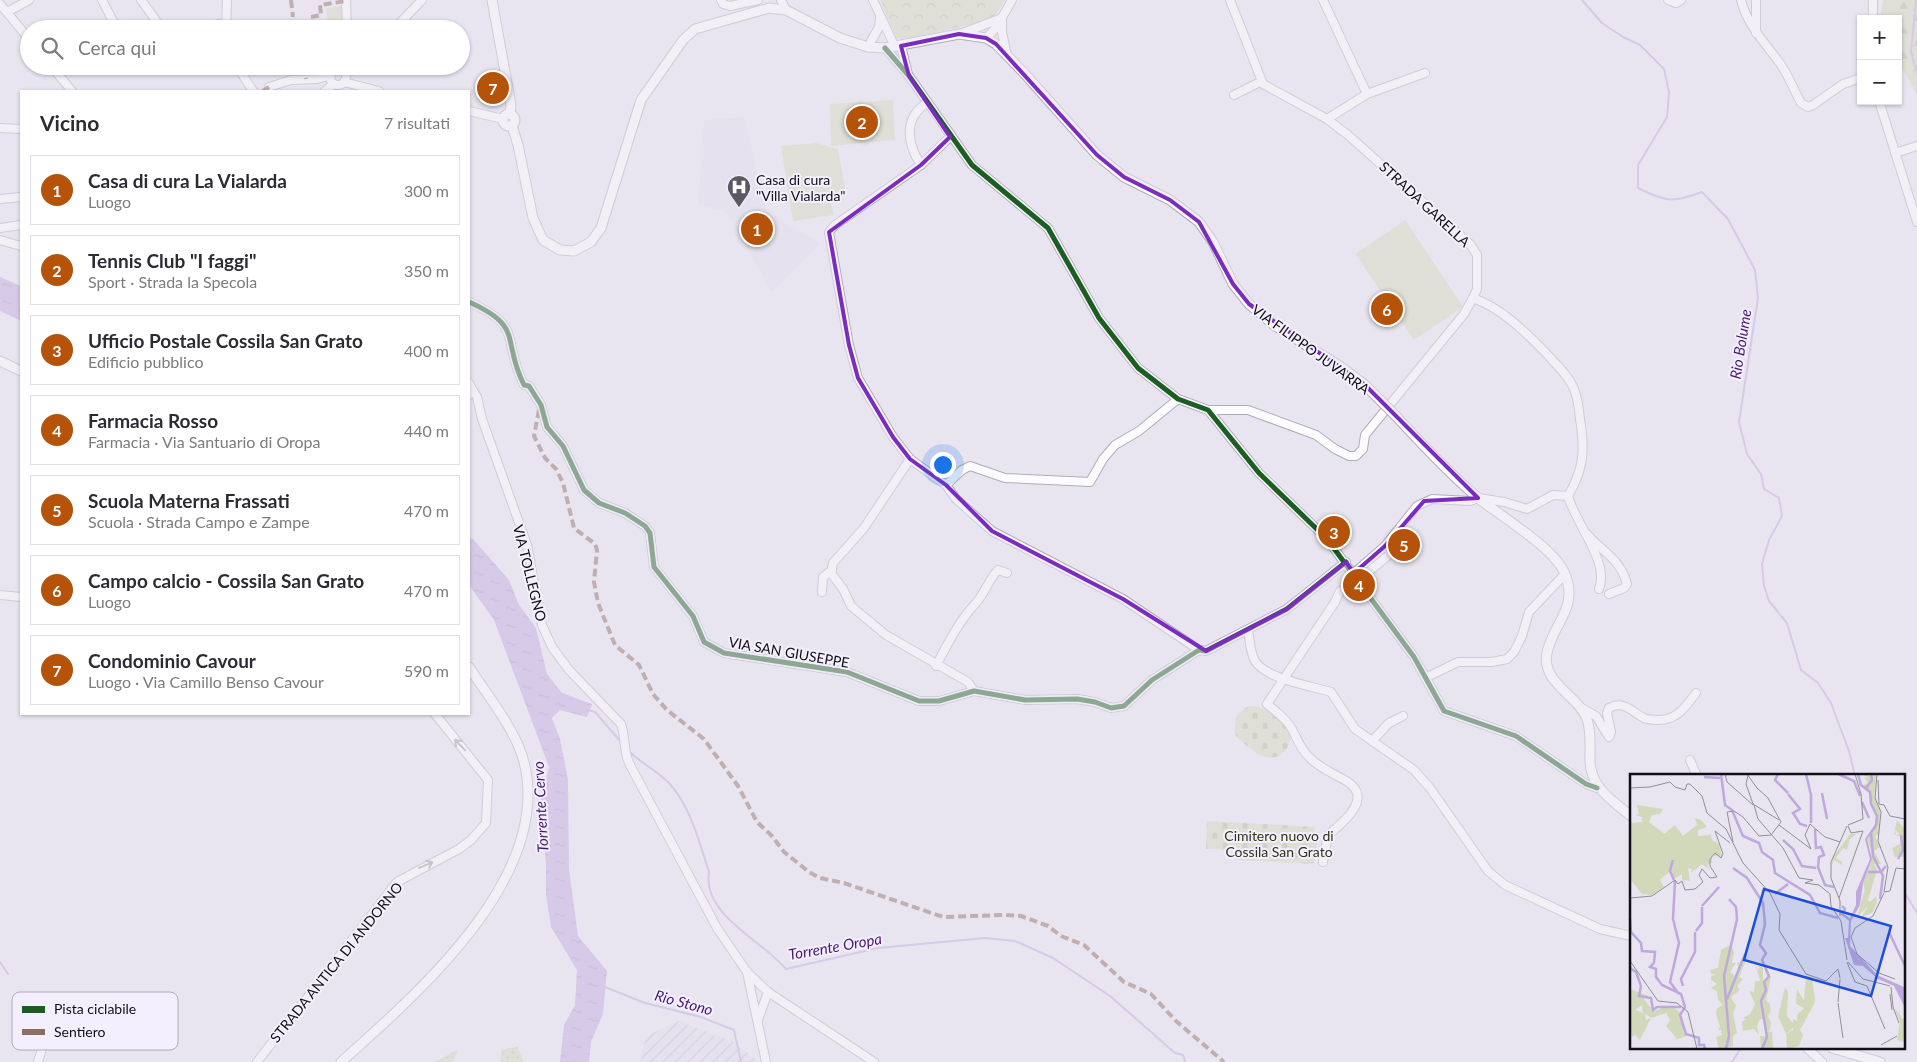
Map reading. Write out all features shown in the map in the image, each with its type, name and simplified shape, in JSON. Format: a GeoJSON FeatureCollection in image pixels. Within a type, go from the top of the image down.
{"type":"FeatureCollection","features":[{"type":"Feature","properties":{"kind":"main road"},"geometry":{"type":"LineString","coordinates":[[492,0],[511,104],[506,117],[506,126],[512,126],[518,145],[533,218],[539,235],[548,245],[560,250],[580,249],[591,242],[601,228],[641,100],[683,40],[695,29],[709,23],[760,9],[786,10],[840,38],[868,47],[885,48],[959,34],[986,38]]}},
{"type":"Feature","properties":{"kind":"main road","name":"VIA FILIPPO JUVARRA"},"geometry":{"type":"LineString","coordinates":[[986,38],[1007,55],[1097,155],[1124,178],[1170,200],[1199,222],[1213,242],[1233,284],[1249,304],[1274,326],[1349,372],[1364,384],[1444,468],[1478,498],[1554,556],[1565,574],[1569,591],[1569,606],[1547,653],[1547,664],[1554,680],[1580,707],[1587,719],[1590,742],[1590,766],[1598,788]]}},
{"type":"Feature","properties":{"kind":"main road"},"geometry":{"type":"LineString","coordinates":[[0,361],[20,371]]}},
{"type":"Feature","properties":{"kind":"main road"},"geometry":{"type":"LineString","coordinates":[[341,1062],[417,992],[469,933],[503,886],[517,854],[526,818],[528,786],[524,761],[517,742],[470,669]]}},
{"type":"Feature","properties":{"kind":"main road"},"geometry":{"type":"LineString","coordinates":[[1598,788],[1630,815]]}},
{"type":"Feature","properties":{"kind":"main road"},"geometry":{"type":"LineString","coordinates":[[1839,1050],[1880,1062]]}},
{"type":"Feature","properties":{"kind":"street"},"geometry":{"type":"LineString","coordinates":[[7,12],[29,0]]}},
{"type":"Feature","properties":{"kind":"street"},"geometry":{"type":"LineString","coordinates":[[102,0],[112,20]]}},
{"type":"Feature","properties":{"kind":"street"},"geometry":{"type":"LineString","coordinates":[[141,0],[155,20]]}},
{"type":"Feature","properties":{"kind":"street"},"geometry":{"type":"LineString","coordinates":[[226,20],[227,0]]}},
{"type":"Feature","properties":{"kind":"street"},"geometry":{"type":"LineString","coordinates":[[346,0],[347,20]]}},
{"type":"Feature","properties":{"kind":"street"},"geometry":{"type":"LineString","coordinates":[[403,20],[422,0]]}},
{"type":"Feature","properties":{"kind":"street"},"geometry":{"type":"LineString","coordinates":[[721,0],[722,4],[730,6],[758,0]]}},
{"type":"Feature","properties":{"kind":"street"},"geometry":{"type":"LineString","coordinates":[[782,0],[786,10]]}},
{"type":"Feature","properties":{"kind":"street"},"geometry":{"type":"LineString","coordinates":[[786,10],[787,0]]}},
{"type":"Feature","properties":{"kind":"street"},"geometry":{"type":"LineString","coordinates":[[873,0],[898,46],[909,76]]}},
{"type":"Feature","properties":{"kind":"street"},"geometry":{"type":"LineString","coordinates":[[986,38],[1002,18],[1012,0]]}},
{"type":"Feature","properties":{"kind":"street"},"geometry":{"type":"LineString","coordinates":[[1230,0],[1262,81],[1234,95]]}},
{"type":"Feature","properties":{"kind":"street"},"geometry":{"type":"LineString","coordinates":[[1323,0],[1367,94]]}},
{"type":"Feature","properties":{"kind":"street"},"geometry":{"type":"LineString","coordinates":[[1668,0],[1676,4],[1680,0]]}},
{"type":"Feature","properties":{"kind":"street"},"geometry":{"type":"LineString","coordinates":[[1741,0],[1744,11],[1756,34],[1783,69],[1801,103],[1808,107],[1843,84],[1857,79]]}},
{"type":"Feature","properties":{"kind":"street"},"geometry":{"type":"LineString","coordinates":[[1756,0],[1756,34]]}},
{"type":"Feature","properties":{"kind":"street"},"geometry":{"type":"LineString","coordinates":[[1872,15],[1874,0]]}},
{"type":"Feature","properties":{"kind":"street"},"geometry":{"type":"LineString","coordinates":[[0,4],[20,28]]}},
{"type":"Feature","properties":{"kind":"street"},"geometry":{"type":"LineString","coordinates":[[868,47],[879,27],[878,11]]}},
{"type":"Feature","properties":{"kind":"street"},"geometry":{"type":"LineString","coordinates":[[959,34],[1002,18]]}},
{"type":"Feature","properties":{"kind":"street"},"geometry":{"type":"LineString","coordinates":[[1002,18],[1002,32],[1007,55]]}},
{"type":"Feature","properties":{"kind":"street"},"geometry":{"type":"LineString","coordinates":[[885,48],[909,76],[950,137],[979,173],[1048,228],[1107,330],[1138,368],[1178,399],[1208,410],[1259,473],[1309,519],[1346,562],[1414,657],[1444,711],[1516,736],[1586,784],[1598,788]]}},
{"type":"Feature","properties":{"kind":"street"},"geometry":{"type":"LineString","coordinates":[[1327,120],[1367,94],[1425,73]]}},
{"type":"Feature","properties":{"kind":"street"},"geometry":{"type":"LineString","coordinates":[[59,75],[71,90]]}},
{"type":"Feature","properties":{"kind":"street"},"geometry":{"type":"LineString","coordinates":[[243,75],[252,90]]}},
{"type":"Feature","properties":{"kind":"street"},"geometry":{"type":"LineString","coordinates":[[269,88],[285,82],[317,79],[331,75],[334,84]]}},
{"type":"Feature","properties":{"kind":"street"},"geometry":{"type":"LineString","coordinates":[[344,82],[346,78],[345,75]]}},
{"type":"Feature","properties":{"kind":"street","name":"STRADA GARELLA"},"geometry":{"type":"LineString","coordinates":[[1208,410],[1248,410],[1316,435],[1335,449],[1349,456],[1356,456],[1362,449],[1365,435],[1464,314],[1476,289],[1477,255],[1470,244],[1374,156],[1327,120],[1269,88],[1262,81]]}},
{"type":"Feature","properties":{"kind":"street"},"geometry":{"type":"LineString","coordinates":[[326,90],[334,84],[338,85],[344,82],[375,90]]}},
{"type":"Feature","properties":{"kind":"street"},"geometry":{"type":"LineString","coordinates":[[922,165],[911,146],[910,127],[918,109],[927,103]]}},
{"type":"Feature","properties":{"kind":"street"},"geometry":{"type":"LineString","coordinates":[[1879,105],[1917,222]]}},
{"type":"Feature","properties":{"kind":"street"},"geometry":{"type":"LineString","coordinates":[[470,111],[506,117]]}},
{"type":"Feature","properties":{"kind":"street"},"geometry":{"type":"LineString","coordinates":[[0,128],[20,129]]}},
{"type":"Feature","properties":{"kind":"street"},"geometry":{"type":"LineString","coordinates":[[950,137],[922,165],[843,220],[829,232],[849,345],[858,378],[893,438],[910,459],[946,485],[961,504],[992,531],[1123,599],[1199,650]]}},
{"type":"Feature","properties":{"kind":"street"},"geometry":{"type":"LineString","coordinates":[[1895,153],[1917,146]]}},
{"type":"Feature","properties":{"kind":"street"},"geometry":{"type":"LineString","coordinates":[[0,199],[20,197]]}},
{"type":"Feature","properties":{"kind":"street"},"geometry":{"type":"LineString","coordinates":[[0,228],[20,225]]}},
{"type":"Feature","properties":{"kind":"street"},"geometry":{"type":"LineString","coordinates":[[0,240],[20,246]]}},
{"type":"Feature","properties":{"kind":"street"},"geometry":{"type":"LineString","coordinates":[[1473,298],[1488,303],[1532,337],[1566,374],[1574,390],[1584,448],[1581,469],[1568,496],[1600,569],[1602,582],[1599,589]]}},
{"type":"Feature","properties":{"kind":"street","name":"VIA SAN GIUSEPPE"},"geometry":{"type":"LineString","coordinates":[[470,303],[498,317],[506,326],[518,373],[524,385],[529,386],[537,396],[547,427],[563,446],[584,490],[599,503],[625,513],[645,526],[650,533],[654,567],[693,616],[704,642],[724,653],[847,672],[919,701],[939,701],[974,691],[1025,700],[1077,699],[1095,702],[1111,708],[1124,706],[1152,680],[1199,650],[1206,651],[1248,631],[1287,609],[1346,562]]}},
{"type":"Feature","properties":{"kind":"street","name":"VIA TOLLEGNO"},"geometry":{"type":"LineString","coordinates":[[470,389],[476,397],[527,545],[542,626],[552,647],[569,670],[621,724],[624,733],[625,755],[717,928],[747,972]]}},
{"type":"Feature","properties":{"kind":"street"},"geometry":{"type":"LineString","coordinates":[[946,485],[962,470],[970,466],[1005,478],[1090,482],[1114,444],[1139,431],[1178,399]]}},
{"type":"Feature","properties":{"kind":"street","name":"VIA TOLLEGNO"},"geometry":{"type":"LineString","coordinates":[[470,401],[482,419]]}},
{"type":"Feature","properties":{"kind":"street"},"geometry":{"type":"LineString","coordinates":[[910,459],[864,528],[833,563],[831,573],[851,606],[886,635],[936,666],[968,682],[974,691]]}},
{"type":"Feature","properties":{"kind":"street"},"geometry":{"type":"LineString","coordinates":[[1356,576],[1391,553],[1384,546],[1408,516],[1424,501],[1444,498],[1470,501],[1478,498],[1504,502],[1527,509],[1553,495],[1568,496]]}},
{"type":"Feature","properties":{"kind":"street"},"geometry":{"type":"LineString","coordinates":[[1581,526],[1591,539],[1614,558],[1625,579],[1627,584],[1624,588],[1609,594]]}},
{"type":"Feature","properties":{"kind":"street"},"geometry":{"type":"LineString","coordinates":[[822,592],[823,577],[832,570]]}},
{"type":"Feature","properties":{"kind":"street"},"geometry":{"type":"LineString","coordinates":[[936,666],[955,630],[970,607],[976,603],[993,575],[998,570],[1007,573]]}},
{"type":"Feature","properties":{"kind":"street"},"geometry":{"type":"LineString","coordinates":[[1425,678],[1458,662],[1492,662],[1507,659],[1514,652],[1522,636],[1529,612],[1565,574]]}},
{"type":"Feature","properties":{"kind":"street"},"geometry":{"type":"LineString","coordinates":[[1323,862],[1328,835],[1350,817],[1356,806],[1357,795],[1354,787],[1344,779],[1324,771],[1308,757],[1295,739],[1292,728],[1267,704],[1335,602],[1340,591]]}},
{"type":"Feature","properties":{"kind":"street"},"geometry":{"type":"LineString","coordinates":[[0,595],[20,596]]}},
{"type":"Feature","properties":{"kind":"street"},"geometry":{"type":"LineString","coordinates":[[1248,631],[1254,660],[1260,666],[1284,679],[1331,692],[1355,729],[1414,770],[1436,796],[1488,871],[1504,885],[1600,929],[1630,936]]}},
{"type":"Feature","properties":{"kind":"street","name":"VIA FILIPPO JUVARRA"},"geometry":{"type":"LineString","coordinates":[[1580,707],[1596,716],[1609,737],[1611,732],[1607,713],[1609,708],[1621,705],[1644,719],[1665,720],[1684,709],[1696,693]]}},
{"type":"Feature","properties":{"kind":"street","name":"STRADA ANTICA DI ANDORNO"},"geometry":{"type":"LineString","coordinates":[[257,1062],[397,882],[459,848],[471,840],[486,823],[488,780],[436,715]]}},
{"type":"Feature","properties":{"kind":"street"},"geometry":{"type":"LineString","coordinates":[[1372,741],[1389,723],[1404,716]]}},
{"type":"Feature","properties":{"kind":"street"},"geometry":{"type":"LineString","coordinates":[[1690,760],[1696,774]]}},
{"type":"Feature","properties":{"kind":"street"},"geometry":{"type":"LineString","coordinates":[[747,972],[768,992],[874,1062]]}},
{"type":"Feature","properties":{"kind":"street"},"geometry":{"type":"LineString","coordinates":[[747,972],[766,1062]]}},
{"type":"Feature","properties":{"kind":"street"},"geometry":{"type":"LineString","coordinates":[[758,1020],[768,992]]}},
{"type":"Feature","properties":{"kind":"street"},"geometry":{"type":"LineString","coordinates":[[754,1006],[768,992]]}},
{"type":"Feature","properties":{"kind":"street"},"geometry":{"type":"LineString","coordinates":[[765,1004],[785,1002]]}},
{"type":"Feature","properties":{"kind":"street"},"geometry":{"type":"LineString","coordinates":[[38,1062],[42,1050]]}},
{"type":"Feature","properties":{"kind":"street"},"geometry":{"type":"LineString","coordinates":[[1809,1050],[1822,1062]]}},
{"type":"Feature","properties":{"kind":"highlighted area"},"geometry":{"type":"Polygon","coordinates":[[[959,34],[986,38],[996,44],[1097,155],[1124,177],[1170,200],[1199,222],[1233,284],[1249,304],[1364,384],[1478,498],[1424,501],[1385,546],[1354,573],[1346,562],[1287,609],[1206,651],[1123,599],[992,531],[946,485],[910,459],[893,437],[858,378],[849,345],[829,232],[921,165],[950,137],[909,76],[901,46],[959,34]]]}},
{"type":"Feature","properties":{"kind":"shaded area","name":"Casa di cura \"Villa Vialarda\""},"geometry":{"type":"Polygon","coordinates":[[[744,117],[767,212],[821,244],[772,292],[726,212],[698,204],[704,120],[744,117]]]}},
{"type":"Feature","properties":{"kind":"shaded area"},"geometry":{"type":"Polygon","coordinates":[[[678,1021],[732,1041],[759,1062],[640,1062],[646,1036],[678,1021]]]}},
{"type":"Feature","properties":{"kind":"green space"},"geometry":{"type":"Polygon","coordinates":[[[880,0],[1005,0],[994,17],[983,22],[910,38],[897,39],[880,0]]]}},
{"type":"Feature","properties":{"kind":"green space"},"geometry":{"type":"Polygon","coordinates":[[[1883,0],[1917,0],[1917,94],[1902,69],[1902,15],[1881,15],[1883,0]]]}},
{"type":"Feature","properties":{"kind":"green space"},"geometry":{"type":"Polygon","coordinates":[[[341,6],[343,20],[328,20],[326,8],[341,6]]]}},
{"type":"Feature","properties":{"kind":"green space"},"geometry":{"type":"Polygon","coordinates":[[[893,100],[895,140],[831,146],[830,104],[893,100]]]}},
{"type":"Feature","properties":{"kind":"green space"},"geometry":{"type":"Polygon","coordinates":[[[816,143],[838,149],[846,193],[830,199],[834,215],[793,221],[781,146],[816,143]]]}},
{"type":"Feature","properties":{"kind":"green space"},"geometry":{"type":"Polygon","coordinates":[[[1405,220],[1463,307],[1414,340],[1355,254],[1405,220]]]}},
{"type":"Feature","properties":{"kind":"green space"},"geometry":{"type":"Polygon","coordinates":[[[1249,706],[1265,710],[1279,718],[1286,725],[1290,737],[1287,749],[1283,753],[1272,758],[1261,756],[1236,736],[1236,718],[1241,711],[1249,706]]]}},
{"type":"Feature","properties":{"kind":"green space","name":"Cimitero nuovo di Cossila San Grato"},"geometry":{"type":"Polygon","coordinates":[[[1207,821],[1315,827],[1314,836],[1318,837],[1314,864],[1236,860],[1236,850],[1206,849],[1207,821]]]}},
{"type":"Feature","properties":{"kind":"green space"},"geometry":{"type":"Polygon","coordinates":[[[517,1046],[524,1062],[500,1062],[502,1050],[517,1046]]]}},
{"type":"Feature","properties":{"kind":"green space"},"geometry":{"type":"Polygon","coordinates":[[[459,1049],[453,1062],[434,1062],[459,1049]]]}},
{"type":"Feature","properties":{"kind":"water"},"geometry":{"type":"Polygon","coordinates":[[[0,277],[20,286],[20,321],[0,311],[0,277]]]}},
{"type":"Feature","properties":{"kind":"water"},"geometry":{"type":"Polygon","coordinates":[[[470,538],[473,539],[509,580],[519,605],[536,628],[547,674],[562,693],[592,704],[587,717],[560,710],[552,718],[560,739],[568,780],[569,869],[578,936],[607,971],[603,1014],[591,1042],[589,1062],[560,1062],[564,1025],[575,1005],[577,970],[551,927],[546,895],[546,863],[540,804],[549,767],[494,620],[470,586],[470,538]]]}},
{"type":"Feature","properties":{"kind":"waterway","name":"Rio Bolume"},"geometry":{"type":"LineString","coordinates":[[1582,0],[1602,23],[1623,37],[1640,45],[1664,69],[1669,92],[1667,117],[1638,165],[1638,188],[1656,196],[1670,199],[1684,198],[1702,192],[1728,219],[1755,270],[1758,298],[1739,422],[1747,454],[1761,474],[1764,489],[1779,498],[1782,516],[1769,540],[1762,564],[1764,586],[1769,601],[1787,623],[1801,670],[1818,683],[1831,703],[1849,751],[1855,774]]}},
{"type":"Feature","properties":{"kind":"waterway"},"geometry":{"type":"LineString","coordinates":[[1916,0],[1911,52],[1917,73]]}},
{"type":"Feature","properties":{"kind":"waterway","name":"Torrente Oropa"},"geometry":{"type":"LineString","coordinates":[[588,710],[595,712],[621,742]]}},
{"type":"Feature","properties":{"kind":"waterway","name":"Torrente Oropa"},"geometry":{"type":"LineString","coordinates":[[628,750],[665,779],[684,804],[694,826],[709,872],[709,887],[715,901],[724,914],[776,958],[786,969],[878,948],[985,938],[1015,941],[1053,958],[1110,996],[1175,1053],[1183,1055],[1185,1062]]}},
{"type":"Feature","properties":{"kind":"waterway","name":"Rio Bolume"},"geometry":{"type":"LineString","coordinates":[[1904,892],[1917,913]]}},
{"type":"Feature","properties":{"kind":"waterway"},"geometry":{"type":"LineString","coordinates":[[0,962],[8,974]]}},
{"type":"Feature","properties":{"kind":"waterway","name":"Rio Stono"},"geometry":{"type":"LineString","coordinates":[[605,987],[645,1003],[701,1017],[734,1030],[741,1062]]}},
{"type":"Feature","properties":{"kind":"waterway"},"geometry":{"type":"LineString","coordinates":[[1732,1062],[1740,1050]]}},
{"type":"Feature","properties":{"kind":"marked path"},"geometry":{"type":"LineString","coordinates":[[291,0],[293,17]]}},
{"type":"Feature","properties":{"kind":"marked path"},"geometry":{"type":"LineString","coordinates":[[311,17],[321,15],[320,5],[346,1]]}},
{"type":"Feature","properties":{"kind":"marked path"},"geometry":{"type":"LineString","coordinates":[[305,75],[306,79]]}},
{"type":"Feature","properties":{"kind":"marked path"},"geometry":{"type":"LineString","coordinates":[[264,90],[269,87]]}},
{"type":"Feature","properties":{"kind":"marked path"},"geometry":{"type":"LineString","coordinates":[[539,410],[534,436],[545,458],[556,469],[563,483],[574,528],[595,544],[597,550],[594,582],[598,603],[615,645],[639,665],[653,694],[667,710],[704,739],[738,786],[757,822],[772,836],[784,852],[809,872],[820,878],[844,883],[943,917],[1021,916],[1048,926],[1061,936],[1084,945],[1124,982],[1151,994],[1176,1021],[1224,1062]]}},
{"type":"Feature","properties":{"kind":"cycle path"},"geometry":{"type":"LineString","coordinates":[[885,48],[909,76],[972,165],[1048,228],[1099,318],[1138,368],[1178,399],[1208,410],[1259,473],[1327,539],[1414,657],[1444,711],[1516,736],[1586,784],[1597,788]]}},
{"type":"Feature","properties":{"kind":"cycle path"},"geometry":{"type":"LineString","coordinates":[[470,303],[498,319],[505,327],[517,369],[524,385],[529,386],[541,405],[547,427],[563,446],[584,490],[599,503],[625,513],[645,526],[650,533],[654,567],[693,616],[704,642],[724,653],[847,672],[919,701],[939,701],[974,691],[1025,700],[1077,699],[1095,702],[1111,708],[1124,706],[1152,680],[1199,650],[1206,651],[1287,609],[1346,562]]}},
{"type":"Feature","properties":{"kind":"place","name":"Condominio Cavour"},"geometry":{"type":"Point","coordinates":[493,88]}},
{"type":"Feature","properties":{"kind":"place","name":"Tennis Club \"I faggi\""},"geometry":{"type":"Point","coordinates":[862,122]}},
{"type":"Feature","properties":{"kind":"place","name":"Casa di cura \"Villa Vialarda\""},"geometry":{"type":"Point","coordinates":[739,208]}},
{"type":"Feature","properties":{"kind":"place","name":"Casa di cura La Vialarda"},"geometry":{"type":"Point","coordinates":[757,229]}},
{"type":"Feature","properties":{"kind":"place","name":"Campo calcio - Cossila San Grato"},"geometry":{"type":"Point","coordinates":[1387,309]}},
{"type":"Feature","properties":{"kind":"place","name":"Ufficio Postale Cossila San Grato"},"geometry":{"type":"Point","coordinates":[1334,532]}},
{"type":"Feature","properties":{"kind":"place","name":"Scuola Materna Frassati"},"geometry":{"type":"Point","coordinates":[1404,545]}},
{"type":"Feature","properties":{"kind":"place","name":"Farmacia Rosso"},"geometry":{"type":"Point","coordinates":[1359,585]}},
{"type":"Feature","properties":{"kind":"water label","name":"Torrente Cervo"},"geometry":{"type":"Point","coordinates":[540,807]}}]}
